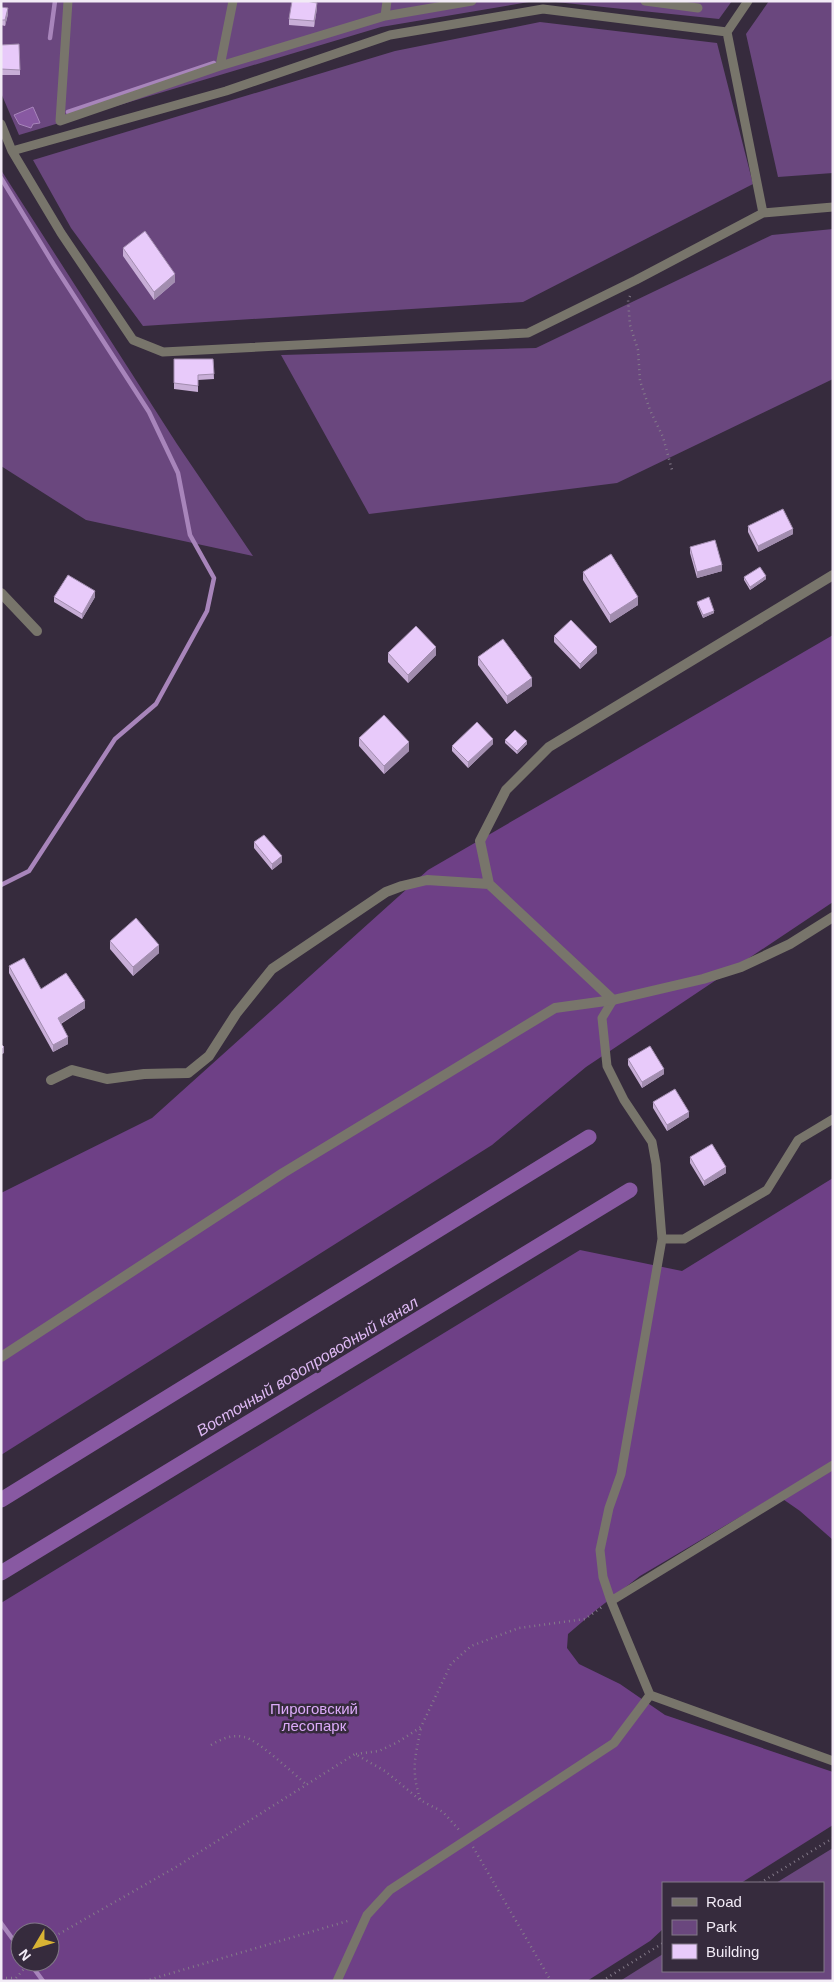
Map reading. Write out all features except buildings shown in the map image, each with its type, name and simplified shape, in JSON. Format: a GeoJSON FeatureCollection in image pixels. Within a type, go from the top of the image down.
{"type":"FeatureCollection","features":[{"type":"Feature","properties":{"kind":"street"},"geometry":{"type":"LineString","coordinates":[[613,1000],[489,884],[480,840],[506,790],[549,746],[833,575]]}},
{"type":"Feature","properties":{"kind":"street"},"geometry":{"type":"LineString","coordinates":[[1,594],[37,631]]}},
{"type":"Feature","properties":{"kind":"street"},"geometry":{"type":"LineString","coordinates":[[51,1080],[72,1070],[107,1079],[144,1074],[188,1073],[208,1056],[236,1014],[272,969],[386,892],[427,880],[489,884]]}},
{"type":"Feature","properties":{"kind":"street"},"geometry":{"type":"LineString","coordinates":[[1,1357],[283,1172],[555,1008],[613,1000],[703,980],[741,967],[790,944],[833,917]]}},
{"type":"Feature","properties":{"kind":"lane"},"geometry":{"type":"LineString","coordinates":[[68,1],[60,121],[220,66],[385,16],[472,1]]}},
{"type":"Feature","properties":{"kind":"lane"},"geometry":{"type":"LineString","coordinates":[[220,66],[233,1]]}},
{"type":"Feature","properties":{"kind":"lane"},"geometry":{"type":"LineString","coordinates":[[385,16],[387,1]]}},
{"type":"Feature","properties":{"kind":"lane"},"geometry":{"type":"LineString","coordinates":[[646,1],[698,8]]}},
{"type":"Feature","properties":{"kind":"lane"},"geometry":{"type":"LineString","coordinates":[[748,1],[727,32],[762,213]]}},
{"type":"Feature","properties":{"kind":"lane"},"geometry":{"type":"LineString","coordinates":[[12,151],[226,91],[390,35],[543,9],[727,32]]}},
{"type":"Feature","properties":{"kind":"lane"},"geometry":{"type":"LineString","coordinates":[[1,124],[12,151],[61,233],[133,340],[163,352],[528,333],[636,280],[762,213],[833,207]]}},
{"type":"Feature","properties":{"kind":"lane"},"geometry":{"type":"LineString","coordinates":[[613,1000],[602,1018],[607,1066],[624,1100],[652,1142],[656,1164],[662,1239],[621,1474],[609,1508],[600,1550],[603,1577],[650,1695],[833,1761]]}},
{"type":"Feature","properties":{"kind":"lane"},"geometry":{"type":"LineString","coordinates":[[662,1239],[684,1238],[767,1190],[798,1140],[833,1119]]}},
{"type":"Feature","properties":{"kind":"lane"},"geometry":{"type":"LineString","coordinates":[[611,1601],[833,1465]]}},
{"type":"Feature","properties":{"kind":"lane"},"geometry":{"type":"LineString","coordinates":[[337,1981],[367,1915],[390,1890],[614,1743],[650,1695]]}},
{"type":"Feature","properties":{"kind":"path"},"geometry":{"type":"LineString","coordinates":[[636,280],[628,300],[630,325],[638,350],[640,381],[650,410],[663,437],[672,470]]}},
{"type":"Feature","properties":{"kind":"path"},"geometry":{"type":"LineString","coordinates":[[420,1800],[414,1780],[414,1761],[421,1727],[451,1664],[471,1646],[519,1628],[585,1619],[611,1601]]}},
{"type":"Feature","properties":{"kind":"path"},"geometry":{"type":"LineString","coordinates":[[60,1933],[176,1866],[355,1754],[380,1750],[398,1742],[421,1727]]}},
{"type":"Feature","properties":{"kind":"path"},"geometry":{"type":"LineString","coordinates":[[211,1745],[225,1737],[246,1736],[277,1759],[306,1785]]}},
{"type":"Feature","properties":{"kind":"path"},"geometry":{"type":"LineString","coordinates":[[355,1754],[385,1771],[420,1800],[443,1812],[468,1839],[551,1981]]}},
{"type":"Feature","properties":{"kind":"path"},"geometry":{"type":"LineString","coordinates":[[762,1882],[833,1838]]}},
{"type":"Feature","properties":{"kind":"path"},"geometry":{"type":"LineString","coordinates":[[145,1981],[367,1915]]}},
{"type":"Feature","properties":{"kind":"path"},"geometry":{"type":"LineString","coordinates":[[602,1981],[662,1944]]}},
{"type":"Feature","properties":{"kind":"path"},"geometry":{"type":"LineString","coordinates":[[1,1978],[16,1978],[21,1972]]}},
{"type":"Feature","properties":{"kind":"green space"},"geometry":{"type":"Polygon","coordinates":[[[1,1],[535,1],[381,27],[19,135],[1,93],[1,1]]]}},
{"type":"Feature","properties":{"kind":"green space"},"geometry":{"type":"Polygon","coordinates":[[[546,1],[732,1],[719,19],[546,1]]]}},
{"type":"Feature","properties":{"kind":"green space"},"geometry":{"type":"Polygon","coordinates":[[[769,1],[833,1],[833,173],[778,177],[746,34],[769,1]]]}},
{"type":"Feature","properties":{"kind":"green space"},"geometry":{"type":"Polygon","coordinates":[[[540,22],[717,43],[753,184],[523,302],[143,326],[71,228],[33,160],[395,51],[540,22]]]}},
{"type":"Feature","properties":{"kind":"green space"},"geometry":{"type":"Polygon","coordinates":[[[1,170],[177,444],[253,556],[86,520],[1,466],[1,170]]]}},
{"type":"Feature","properties":{"kind":"green space"},"geometry":{"type":"Polygon","coordinates":[[[833,229],[833,379],[617,483],[369,514],[281,355],[536,348],[772,235],[833,229]]]}},
{"type":"Feature","properties":{"kind":"green space"},"geometry":{"type":"Polygon","coordinates":[[[833,635],[833,902],[586,1067],[492,1145],[1,1455],[1,1193],[152,1118],[428,870],[833,635]]]}},
{"type":"Feature","properties":{"kind":"green space","name":"Пироговский лесопарк"},"geometry":{"type":"Polygon","coordinates":[[[833,1178],[833,1540],[800,1511],[777,1495],[640,1576],[568,1634],[567,1648],[579,1664],[620,1684],[665,1715],[833,1772],[833,1825],[743,1882],[662,1882],[662,1930],[650,1941],[587,1981],[1,1981],[1,1603],[580,1250],[682,1271],[833,1178]]]}},
{"type":"Feature","properties":{"kind":"green space"},"geometry":{"type":"Polygon","coordinates":[[[833,1848],[833,1981],[620,1981],[662,1955],[662,1972],[824,1972],[824,1882],[778,1882],[833,1848]]]}},
{"type":"Feature","properties":{"kind":"shaded area"},"geometry":{"type":"Polygon","coordinates":[[[33,107],[40,123],[33,124],[31,128],[19,124],[14,115],[33,107]]]}},
{"type":"Feature","properties":{"kind":"waterway"},"geometry":{"type":"LineString","coordinates":[[50,38],[55,1]]}},
{"type":"Feature","properties":{"kind":"waterway"},"geometry":{"type":"LineString","coordinates":[[68,112],[214,63]]}},
{"type":"Feature","properties":{"kind":"waterway"},"geometry":{"type":"LineString","coordinates":[[1,178],[54,265],[149,412],[178,473],[190,535],[214,578],[207,611],[156,704],[115,739],[29,871],[1,885]]}},
{"type":"Feature","properties":{"kind":"waterway","name":"Восточный водопроводный канал"},"geometry":{"type":"LineString","coordinates":[[1,1500],[589,1137]]}},
{"type":"Feature","properties":{"kind":"waterway","name":"Восточный водопроводный канал"},"geometry":{"type":"LineString","coordinates":[[1,1573],[630,1190]]}},
{"type":"Feature","properties":{"kind":"waterway"},"geometry":{"type":"LineString","coordinates":[[1,1923],[10,1935]]}},
{"type":"Feature","properties":{"kind":"waterway"},"geometry":{"type":"LineString","coordinates":[[36,1972],[43,1981]]}}]}
